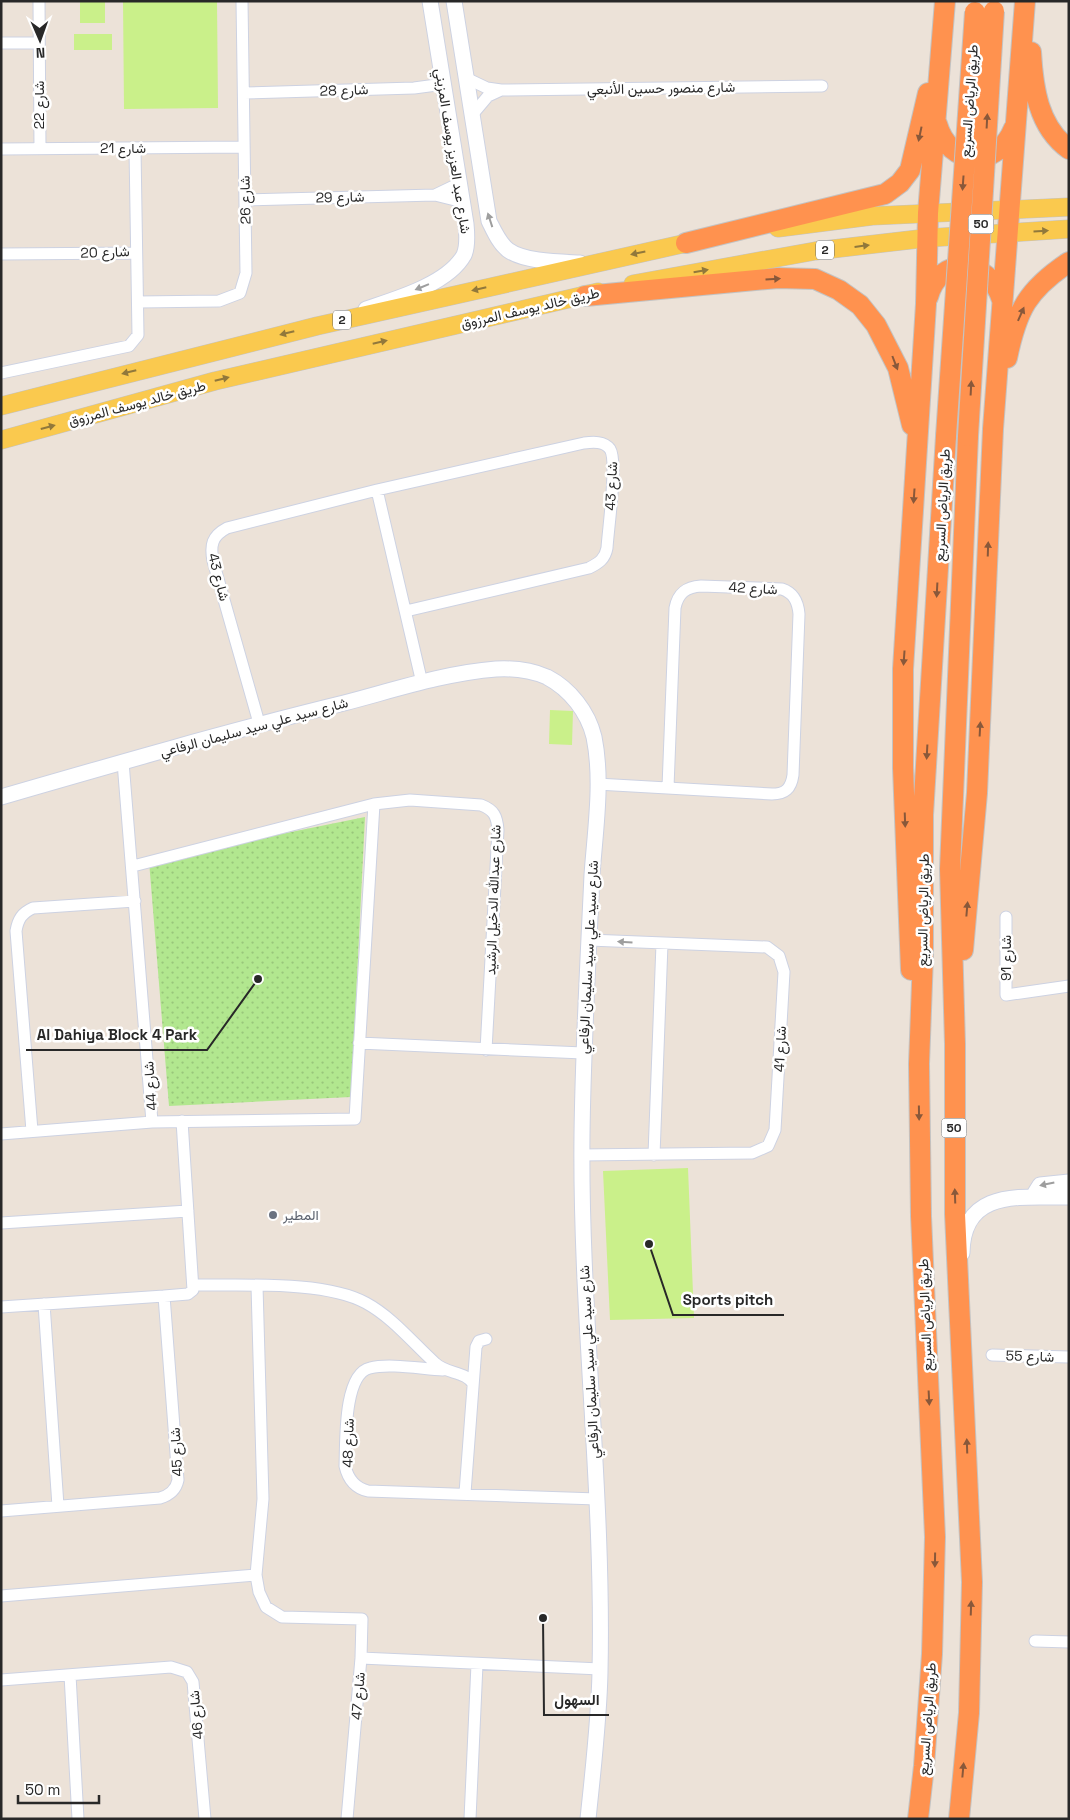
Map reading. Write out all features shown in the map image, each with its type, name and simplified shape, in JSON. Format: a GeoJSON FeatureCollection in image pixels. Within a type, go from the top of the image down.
{"type":"FeatureCollection","features":[{"type":"Feature","properties":{"kind":"highway"},"geometry":{"type":"LineString","coordinates":[[955,1044],[977,793],[993,429],[1010,209],[1014,127],[1027,1]]}},
{"type":"Feature","properties":{"kind":"highway"},"geometry":{"type":"LineString","coordinates":[[1027,1],[1032,76],[1038,106],[1048,126],[1069,149]]}},
{"type":"Feature","properties":{"kind":"highway","name":"طريق الرياض السريع"},"geometry":{"type":"LineString","coordinates":[[959,1819],[969,1713],[972,1582],[954,1152],[955,1044],[950,869],[985,6]]}},
{"type":"Feature","properties":{"kind":"highway","name":"طريق الرياض السريع"},"geometry":{"type":"LineString","coordinates":[[918,1819],[932,1654],[935,1537],[921,1216],[918,1064],[923,956],[924,815],[946,436],[985,6]]}},
{"type":"Feature","properties":{"kind":"highway"},"geometry":{"type":"LineString","coordinates":[[918,1064],[909,953],[903,768],[903,669],[926,304],[928,213],[945,10]]}},
{"type":"Feature","properties":{"kind":"highway"},"geometry":{"type":"LineString","coordinates":[[686,243],[869,199],[885,194],[900,183],[910,170],[917,149],[945,10]]}},
{"type":"Feature","properties":{"kind":"highway"},"geometry":{"type":"LineString","coordinates":[[936,122],[940,136],[948,147],[960,155],[974,158],[988,156],[1000,150],[1009,139],[1014,127]]}},
{"type":"Feature","properties":{"kind":"highway"},"geometry":{"type":"LineString","coordinates":[[993,429],[1011,342],[1020,313],[1034,289],[1069,262]]}},
{"type":"Feature","properties":{"kind":"highway"},"geometry":{"type":"LineString","coordinates":[[926,304],[930,288],[940,275],[955,268],[972,268],[987,274],[997,286],[1002,302]]}},
{"type":"Feature","properties":{"kind":"highway"},"geometry":{"type":"LineString","coordinates":[[585,296],[778,278],[815,279],[860,305],[884,339],[898,368],[918,447]]}},
{"type":"Feature","properties":{"kind":"main road","name":"2"},"geometry":{"type":"LineString","coordinates":[[1,406],[316,326],[686,243],[761,230],[872,216],[1069,207]]}},
{"type":"Feature","properties":{"kind":"main road","name":"طريق خالد يوسف المرزوق"},"geometry":{"type":"LineString","coordinates":[[1,440],[243,374],[642,282],[806,253],[927,238],[1069,230]]}},
{"type":"Feature","properties":{"kind":"street","name":"شارع 22"},"geometry":{"type":"LineString","coordinates":[[39,1],[40,148]]}},
{"type":"Feature","properties":{"kind":"street","name":"شارع 26"},"geometry":{"type":"LineString","coordinates":[[138,302],[219,301],[240,293],[246,273],[242,1]]}},
{"type":"Feature","properties":{"kind":"street","name":"شارع عبد العزيز يوسف المزيني"},"geometry":{"type":"LineString","coordinates":[[316,326],[370,308],[438,281],[455,267],[464,253],[467,239],[463,202],[429,2]]}},
{"type":"Feature","properties":{"kind":"street"},"geometry":{"type":"LineString","coordinates":[[434,27],[443,31],[452,28],[457,8]]}},
{"type":"Feature","properties":{"kind":"street","name":"شارع عبد العزيز يوسف المزيني"},"geometry":{"type":"LineString","coordinates":[[457,8],[466,78],[489,220],[498,239],[508,250],[518,255],[554,262],[590,264]]}},
{"type":"Feature","properties":{"kind":"street"},"geometry":{"type":"LineString","coordinates":[[1,43],[39,43]]}},
{"type":"Feature","properties":{"kind":"street"},"geometry":{"type":"LineString","coordinates":[[439,55],[441,50],[449,45],[454,45],[462,50]]}},
{"type":"Feature","properties":{"kind":"street","name":"شارع منصور حسين الأنبعي"},"geometry":{"type":"LineString","coordinates":[[466,78],[487,88],[501,90],[822,86]]}},
{"type":"Feature","properties":{"kind":"street","name":"شارع 28"},"geometry":{"type":"LineString","coordinates":[[244,93],[414,88],[444,84]]}},
{"type":"Feature","properties":{"kind":"street"},"geometry":{"type":"LineString","coordinates":[[472,115],[488,96],[501,90]]}},
{"type":"Feature","properties":{"kind":"street"},"geometry":{"type":"LineString","coordinates":[[453,136],[459,143],[468,143],[475,131]]}},
{"type":"Feature","properties":{"kind":"street","name":"شارع 21"},"geometry":{"type":"LineString","coordinates":[[1,149],[244,147]]}},
{"type":"Feature","properties":{"kind":"street","name":"شارع 20"},"geometry":{"type":"LineString","coordinates":[[1,254],[136,253],[135,149]]}},
{"type":"Feature","properties":{"kind":"street","name":"شارع 29"},"geometry":{"type":"LineString","coordinates":[[435,195],[460,183]]}},
{"type":"Feature","properties":{"kind":"street","name":"شارع 29"},"geometry":{"type":"LineString","coordinates":[[245,200],[435,195],[463,202]]}},
{"type":"Feature","properties":{"kind":"street"},"geometry":{"type":"LineString","coordinates":[[1,373],[129,346],[138,335],[136,253]]}},
{"type":"Feature","properties":{"kind":"street","name":"شارع 43"},"geometry":{"type":"LineString","coordinates":[[259,724],[213,561],[213,540],[218,533],[227,528],[377,490],[584,443],[604,444],[613,455],[607,548],[606,554],[597,564],[589,568],[406,611]]}},
{"type":"Feature","properties":{"kind":"street"},"geometry":{"type":"LineString","coordinates":[[377,490],[422,683]]}},
{"type":"Feature","properties":{"kind":"street","name":"شارع 42"},"geometry":{"type":"LineString","coordinates":[[597,784],[772,794],[780,794],[789,788],[793,775],[798,614],[795,600],[789,591],[782,589],[701,586],[691,587],[680,595],[675,608],[668,787]]}},
{"type":"Feature","properties":{"kind":"street","name":"شارع سيد علي سيد سليمان الرفاعي"},"geometry":{"type":"LineString","coordinates":[[1,797],[259,724],[467,673],[512,668],[530,671],[548,678],[563,688],[577,701],[587,717],[593,735],[597,784],[583,1053],[583,1257],[597,1500],[600,1669],[588,1819]]}},
{"type":"Feature","properties":{"kind":"street","name":"شارع 44"},"geometry":{"type":"LineString","coordinates":[[1,1134],[152,1122],[133,866],[123,762]]}},
{"type":"Feature","properties":{"kind":"street","name":"شارع عبدالله الدخيل الرشيد"},"geometry":{"type":"LineString","coordinates":[[133,866],[374,804],[410,800],[481,805],[493,811],[498,830],[486,1050]]}},
{"type":"Feature","properties":{"kind":"street"},"geometry":{"type":"LineString","coordinates":[[152,1122],[355,1119],[374,804]]}},
{"type":"Feature","properties":{"kind":"street"},"geometry":{"type":"LineString","coordinates":[[32,1131],[16,931],[17,923],[23,914],[33,908],[135,901]]}},
{"type":"Feature","properties":{"kind":"street","name":"شارع 91"},"geometry":{"type":"LineString","coordinates":[[1006,917],[1006,995],[1069,986]]}},
{"type":"Feature","properties":{"kind":"street","name":"شارع 41"},"geometry":{"type":"LineString","coordinates":[[582,1155],[752,1153],[768,1146],[773,1139],[775,1130],[784,972],[779,956],[767,947],[589,940]]}},
{"type":"Feature","properties":{"kind":"street"},"geometry":{"type":"LineString","coordinates":[[654,1155],[662,944]]}},
{"type":"Feature","properties":{"kind":"street"},"geometry":{"type":"LineString","coordinates":[[360,1043],[583,1053]]}},
{"type":"Feature","properties":{"kind":"street"},"geometry":{"type":"LineString","coordinates":[[1,1306],[188,1294],[193,1290],[182,1121]]}},
{"type":"Feature","properties":{"kind":"street"},"geometry":{"type":"LineString","coordinates":[[1037,1197],[1035,1193],[1040,1185],[1069,1182]]}},
{"type":"Feature","properties":{"kind":"street"},"geometry":{"type":"LineString","coordinates":[[961,1312],[962,1246],[968,1226],[977,1210],[990,1201],[1037,1197],[1069,1197]]}},
{"type":"Feature","properties":{"kind":"street"},"geometry":{"type":"LineString","coordinates":[[1,1223],[188,1211]]}},
{"type":"Feature","properties":{"kind":"street","name":"شارع 48"},"geometry":{"type":"LineString","coordinates":[[193,1285],[323,1289],[345,1294],[367,1303],[382,1313],[443,1370]]}},
{"type":"Feature","properties":{"kind":"street"},"geometry":{"type":"LineString","coordinates":[[257,1286],[263,1499],[256,1574],[259,1592],[266,1607],[282,1617],[362,1619],[361,1658]]}},
{"type":"Feature","properties":{"kind":"street","name":"شارع 45"},"geometry":{"type":"LineString","coordinates":[[1,1511],[160,1498],[166,1496],[175,1488],[178,1480],[164,1296]]}},
{"type":"Feature","properties":{"kind":"street"},"geometry":{"type":"LineString","coordinates":[[44,1304],[58,1506]]}},
{"type":"Feature","properties":{"kind":"street"},"geometry":{"type":"LineString","coordinates":[[465,1493],[477,1343],[486,1339]]}},
{"type":"Feature","properties":{"kind":"street","name":"شارع 55"},"geometry":{"type":"LineString","coordinates":[[992,1355],[1069,1357]]}},
{"type":"Feature","properties":{"kind":"street","name":"شارع 48"},"geometry":{"type":"LineString","coordinates":[[474,1384],[466,1376],[443,1370],[381,1367],[364,1370],[350,1391],[345,1466],[350,1480],[362,1490],[597,1500]]}},
{"type":"Feature","properties":{"kind":"street"},"geometry":{"type":"LineString","coordinates":[[1,1596],[256,1574]]}},
{"type":"Feature","properties":{"kind":"street"},"geometry":{"type":"LineString","coordinates":[[1035,1641],[1069,1642]]}},
{"type":"Feature","properties":{"kind":"street","name":"شارع 47"},"geometry":{"type":"LineString","coordinates":[[347,1819],[361,1658],[600,1669]]}},
{"type":"Feature","properties":{"kind":"street"},"geometry":{"type":"LineString","coordinates":[[470,1819],[477,1664]]}},
{"type":"Feature","properties":{"kind":"street","name":"شارع 46"},"geometry":{"type":"LineString","coordinates":[[1,1680],[171,1667],[187,1672],[193,1682],[205,1819]]}},
{"type":"Feature","properties":{"kind":"street"},"geometry":{"type":"LineString","coordinates":[[70,1675],[78,1819]]}},
{"type":"Feature","properties":{"kind":"green space"},"geometry":{"type":"Polygon","coordinates":[[[80,1],[105,1],[105,23],[80,23],[80,1]]]}},
{"type":"Feature","properties":{"kind":"green space"},"geometry":{"type":"Polygon","coordinates":[[[123,1],[217,1],[218,108],[124,109],[123,1]]]}},
{"type":"Feature","properties":{"kind":"green space"},"geometry":{"type":"Polygon","coordinates":[[[74,34],[112,34],[112,50],[74,50],[74,34]]]}},
{"type":"Feature","properties":{"kind":"green space"},"geometry":{"type":"Polygon","coordinates":[[[550,710],[573,711],[572,745],[549,744],[550,710]]]}},
{"type":"Feature","properties":{"kind":"green space"},"geometry":{"type":"Polygon","coordinates":[[[365,817],[351,1097],[169,1106],[149,861],[365,817]]]}},
{"type":"Feature","properties":{"kind":"green space"},"geometry":{"type":"Polygon","coordinates":[[[688,1168],[694,1318],[610,1320],[603,1171],[688,1168]]]}},
{"type":"Feature","properties":{"kind":"place","name":"Al Dahiya Block 4 Park"},"geometry":{"type":"Point","coordinates":[258,979]}},
{"type":"Feature","properties":{"kind":"place","name":"المطير"},"geometry":{"type":"Point","coordinates":[273,1215]}},
{"type":"Feature","properties":{"kind":"place","name":"Sports pitch"},"geometry":{"type":"Point","coordinates":[649,1244]}},
{"type":"Feature","properties":{"kind":"place","name":"السهول"},"geometry":{"type":"Point","coordinates":[543,1618]}}]}
